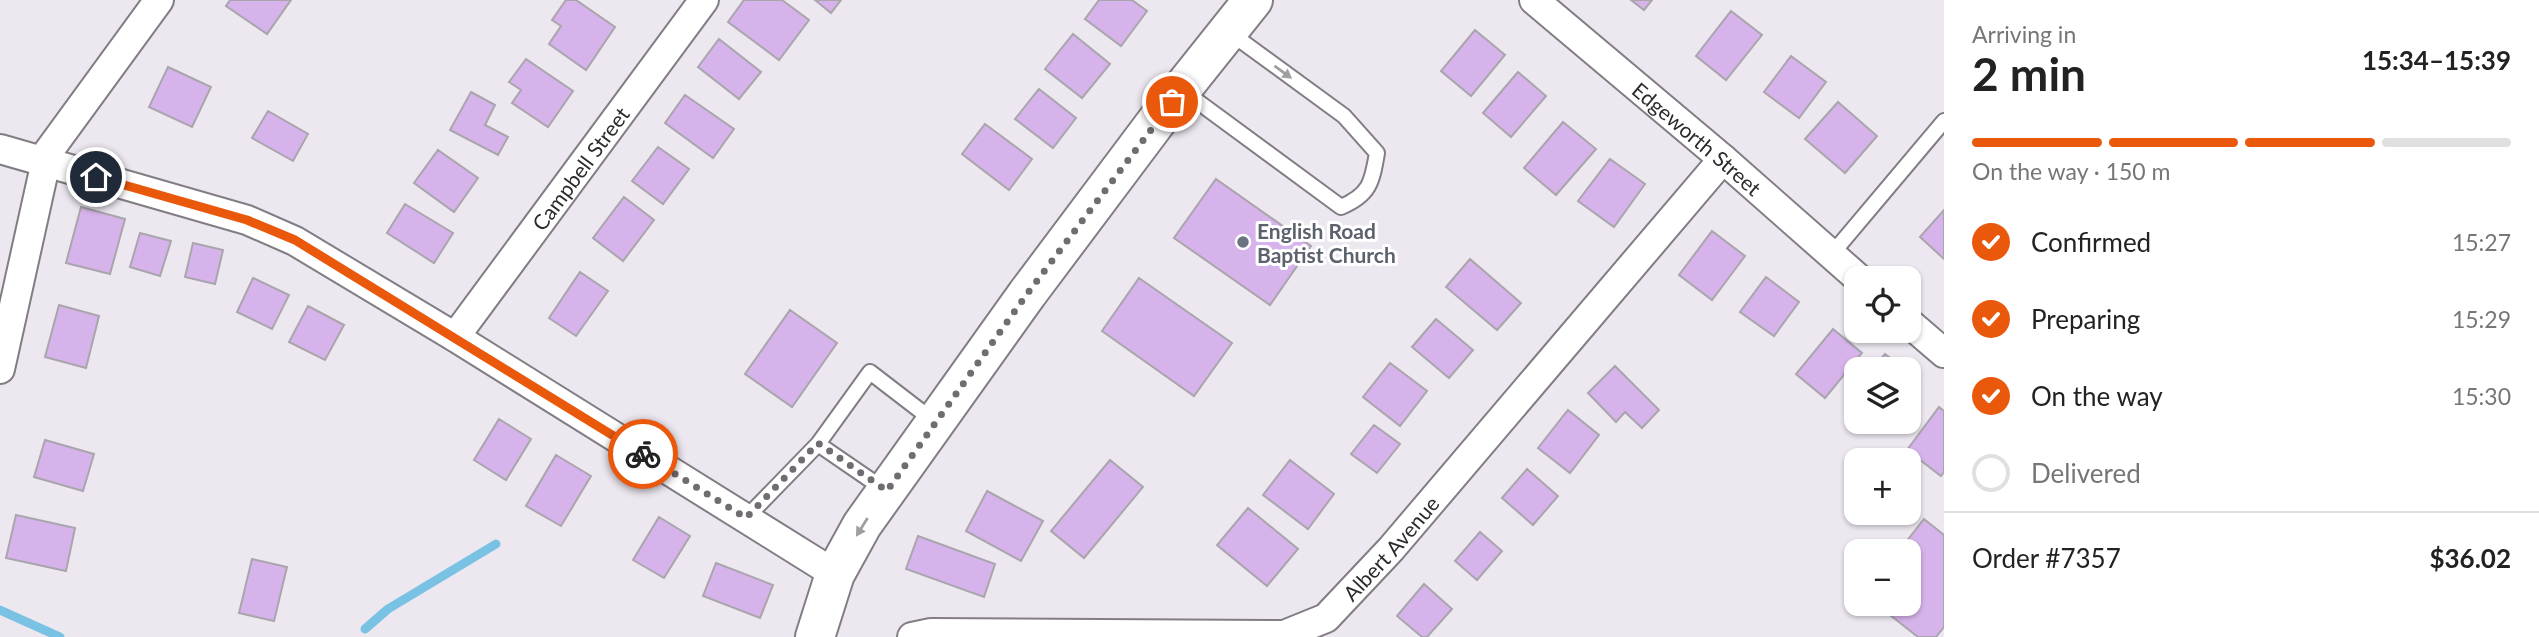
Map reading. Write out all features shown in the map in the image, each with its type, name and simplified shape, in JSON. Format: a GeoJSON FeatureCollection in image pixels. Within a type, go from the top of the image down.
{"type":"FeatureCollection","features":[{"type":"Feature","properties":{"kind":"main road"},"geometry":{"type":"LineString","coordinates":[[815,637],[835,573],[862,525],[1027,294],[1253,0]]}},
{"type":"Feature","properties":{"kind":"street"},"geometry":{"type":"LineString","coordinates":[[0,369],[48,152],[159,0]]}},
{"type":"Feature","properties":{"kind":"street","name":"Campbell Street"},"geometry":{"type":"LineString","coordinates":[[455,337],[704,0]]}},
{"type":"Feature","properties":{"kind":"street","name":"Edgeworth Street"},"geometry":{"type":"LineString","coordinates":[[1549,5],[1844,266]]}},
{"type":"Feature","properties":{"kind":"street"},"geometry":{"type":"LineString","coordinates":[[0,149],[247,220],[295,240],[835,573]]}},
{"type":"Feature","properties":{"kind":"street","name":"Albert Avenue"},"geometry":{"type":"LineString","coordinates":[[912,637],[931,633],[1284,635],[1325,618],[1391,549],[1723,159]]}},
{"type":"Feature","properties":{"kind":"street"},"geometry":{"type":"LineString","coordinates":[[1921,334],[1944,354]]}},
{"type":"Feature","properties":{"kind":"lane"},"geometry":{"type":"LineString","coordinates":[[1182,89],[1341,207],[1355,201],[1371,182],[1377,153],[1344,116],[1228,32]]}},
{"type":"Feature","properties":{"kind":"lane"},"geometry":{"type":"LineString","coordinates":[[1831,255],[1944,121]]}},
{"type":"Feature","properties":{"kind":"lane"},"geometry":{"type":"LineString","coordinates":[[746,518],[818,443],[870,372],[936,422]]}},
{"type":"Feature","properties":{"kind":"lane"},"geometry":{"type":"LineString","coordinates":[[818,443],[887,491]]}},
{"type":"Feature","properties":{"kind":"building"},"geometry":{"type":"Polygon","coordinates":[[[230,0],[291,0],[267,34],[226,6],[230,0]]]}},
{"type":"Feature","properties":{"kind":"building"},"geometry":{"type":"Polygon","coordinates":[[[566,0],[576,0],[615,27],[586,70],[549,44],[561,26],[552,20],[566,0]]]}},
{"type":"Feature","properties":{"kind":"building"},"geometry":{"type":"Polygon","coordinates":[[[744,0],[782,0],[809,20],[779,60],[728,22],[744,0]]]}},
{"type":"Feature","properties":{"kind":"building"},"geometry":{"type":"Polygon","coordinates":[[[815,0],[841,0],[831,13],[815,0]]]}},
{"type":"Feature","properties":{"kind":"building"},"geometry":{"type":"Polygon","coordinates":[[[1099,0],[1132,0],[1147,11],[1121,46],[1085,19],[1099,0]]]}},
{"type":"Feature","properties":{"kind":"building"},"geometry":{"type":"Polygon","coordinates":[[[1631,0],[1652,0],[1644,10],[1631,0]]]}},
{"type":"Feature","properties":{"kind":"building"},"geometry":{"type":"Polygon","coordinates":[[[1731,11],[1762,35],[1726,80],[1696,56],[1731,11]]]}},
{"type":"Feature","properties":{"kind":"building"},"geometry":{"type":"Polygon","coordinates":[[[1475,30],[1505,55],[1471,96],[1441,71],[1475,30]]]}},
{"type":"Feature","properties":{"kind":"building"},"geometry":{"type":"Polygon","coordinates":[[[1073,34],[1110,64],[1082,98],[1045,69],[1073,34]]]}},
{"type":"Feature","properties":{"kind":"building"},"geometry":{"type":"Polygon","coordinates":[[[719,39],[761,72],[739,99],[698,67],[719,39]]]}},
{"type":"Feature","properties":{"kind":"building"},"geometry":{"type":"Polygon","coordinates":[[[1791,56],[1826,82],[1799,118],[1764,92],[1791,56]]]}},
{"type":"Feature","properties":{"kind":"building"},"geometry":{"type":"Polygon","coordinates":[[[526,59],[573,91],[548,127],[512,103],[521,90],[509,82],[526,59]]]}},
{"type":"Feature","properties":{"kind":"building"},"geometry":{"type":"Polygon","coordinates":[[[168,67],[211,87],[192,127],[149,107],[168,67]]]}},
{"type":"Feature","properties":{"kind":"building"},"geometry":{"type":"Polygon","coordinates":[[[1518,72],[1546,96],[1511,137],[1483,113],[1518,72]]]}},
{"type":"Feature","properties":{"kind":"building"},"geometry":{"type":"Polygon","coordinates":[[[1039,89],[1076,118],[1053,148],[1015,119],[1039,89]]]}},
{"type":"Feature","properties":{"kind":"building"},"geometry":{"type":"Polygon","coordinates":[[[471,92],[495,105],[485,125],[508,137],[498,155],[450,130],[471,92]]]}},
{"type":"Feature","properties":{"kind":"building"},"geometry":{"type":"Polygon","coordinates":[[[685,95],[734,129],[713,158],[665,123],[685,95]]]}},
{"type":"Feature","properties":{"kind":"building"},"geometry":{"type":"Polygon","coordinates":[[[1838,102],[1877,136],[1845,173],[1805,139],[1838,102]]]}},
{"type":"Feature","properties":{"kind":"building"},"geometry":{"type":"Polygon","coordinates":[[[268,111],[308,134],[293,161],[252,138],[268,111]]]}},
{"type":"Feature","properties":{"kind":"building"},"geometry":{"type":"Polygon","coordinates":[[[1563,122],[1596,149],[1556,195],[1524,168],[1563,122]]]}},
{"type":"Feature","properties":{"kind":"building"},"geometry":{"type":"Polygon","coordinates":[[[985,124],[1032,159],[1009,190],[962,154],[985,124]]]}},
{"type":"Feature","properties":{"kind":"building"},"geometry":{"type":"Polygon","coordinates":[[[658,147],[689,169],[663,204],[632,181],[658,147]]]}},
{"type":"Feature","properties":{"kind":"building"},"geometry":{"type":"Polygon","coordinates":[[[438,150],[478,178],[454,212],[414,183],[438,150]]]}},
{"type":"Feature","properties":{"kind":"building"},"geometry":{"type":"Polygon","coordinates":[[[1610,159],[1645,184],[1614,227],[1578,201],[1610,159]]]}},
{"type":"Feature","properties":{"kind":"building","name":"English Road Baptist Church"},"geometry":{"type":"Polygon","coordinates":[[[1216,179],[1311,246],[1270,305],[1174,238],[1216,179]]]}},
{"type":"Feature","properties":{"kind":"building"},"geometry":{"type":"Polygon","coordinates":[[[624,197],[654,220],[623,261],[593,238],[624,197]]]}},
{"type":"Feature","properties":{"kind":"building"},"geometry":{"type":"Polygon","coordinates":[[[405,204],[453,233],[434,263],[387,233],[405,204]]]}},
{"type":"Feature","properties":{"kind":"building"},"geometry":{"type":"Polygon","coordinates":[[[81,207],[125,219],[110,274],[66,263],[81,207]]]}},
{"type":"Feature","properties":{"kind":"building"},"geometry":{"type":"Polygon","coordinates":[[[1944,210],[1944,259],[1920,237],[1944,210]]]}},
{"type":"Feature","properties":{"kind":"building"},"geometry":{"type":"Polygon","coordinates":[[[1712,231],[1745,256],[1712,300],[1679,275],[1712,231]]]}},
{"type":"Feature","properties":{"kind":"building"},"geometry":{"type":"Polygon","coordinates":[[[140,233],[171,241],[160,276],[130,267],[140,233]]]}},
{"type":"Feature","properties":{"kind":"building"},"geometry":{"type":"Polygon","coordinates":[[[193,243],[223,250],[215,284],[185,277],[193,243]]]}},
{"type":"Feature","properties":{"kind":"building"},"geometry":{"type":"Polygon","coordinates":[[[1470,259],[1521,303],[1497,330],[1446,287],[1470,259]]]}},
{"type":"Feature","properties":{"kind":"building"},"geometry":{"type":"Polygon","coordinates":[[[580,272],[608,291],[576,336],[549,318],[580,272]]]}},
{"type":"Feature","properties":{"kind":"building"},"geometry":{"type":"Polygon","coordinates":[[[1766,277],[1799,302],[1774,336],[1740,312],[1766,277]]]}},
{"type":"Feature","properties":{"kind":"building"},"geometry":{"type":"Polygon","coordinates":[[[253,278],[289,295],[272,329],[237,312],[253,278]]]}},
{"type":"Feature","properties":{"kind":"building"},"geometry":{"type":"Polygon","coordinates":[[[1139,278],[1232,343],[1194,396],[1102,331],[1139,278]]]}},
{"type":"Feature","properties":{"kind":"building"},"geometry":{"type":"Polygon","coordinates":[[[59,305],[99,316],[86,368],[45,357],[59,305]]]}},
{"type":"Feature","properties":{"kind":"building"},"geometry":{"type":"Polygon","coordinates":[[[308,306],[344,325],[325,360],[289,342],[308,306]]]}},
{"type":"Feature","properties":{"kind":"building"},"geometry":{"type":"Polygon","coordinates":[[[790,310],[837,343],[792,407],[745,374],[790,310]]]}},
{"type":"Feature","properties":{"kind":"building"},"geometry":{"type":"Polygon","coordinates":[[[1436,319],[1473,350],[1449,378],[1412,347],[1436,319]]]}},
{"type":"Feature","properties":{"kind":"building"},"geometry":{"type":"Polygon","coordinates":[[[1833,329],[1844,338],[1844,343],[1850,343],[1862,353],[1859,357],[1844,357],[1844,375],[1825,398],[1796,374],[1833,329]]]}},
{"type":"Feature","properties":{"kind":"building"},"geometry":{"type":"Polygon","coordinates":[[[1390,363],[1427,391],[1400,426],[1363,397],[1390,363]]]}},
{"type":"Feature","properties":{"kind":"building"},"geometry":{"type":"Polygon","coordinates":[[[1615,366],[1659,410],[1642,428],[1625,412],[1616,422],[1588,393],[1615,366]]]}},
{"type":"Feature","properties":{"kind":"building"},"geometry":{"type":"Polygon","coordinates":[[[1939,407],[1944,411],[1944,472],[1941,476],[1921,461],[1921,448],[1908,448],[1939,407]]]}},
{"type":"Feature","properties":{"kind":"building"},"geometry":{"type":"Polygon","coordinates":[[[1568,410],[1599,435],[1570,473],[1538,448],[1568,410]]]}},
{"type":"Feature","properties":{"kind":"building"},"geometry":{"type":"Polygon","coordinates":[[[499,419],[531,439],[506,480],[474,460],[499,419]]]}},
{"type":"Feature","properties":{"kind":"building"},"geometry":{"type":"Polygon","coordinates":[[[1374,425],[1400,444],[1377,473],[1351,454],[1374,425]]]}},
{"type":"Feature","properties":{"kind":"building"},"geometry":{"type":"Polygon","coordinates":[[[45,440],[94,454],[83,491],[34,477],[45,440]]]}},
{"type":"Feature","properties":{"kind":"building"},"geometry":{"type":"Polygon","coordinates":[[[556,455],[591,476],[561,526],[526,506],[556,455]]]}},
{"type":"Feature","properties":{"kind":"building"},"geometry":{"type":"Polygon","coordinates":[[[1110,460],[1143,487],[1084,558],[1051,531],[1110,460]]]}},
{"type":"Feature","properties":{"kind":"building"},"geometry":{"type":"Polygon","coordinates":[[[1290,460],[1334,494],[1308,529],[1263,495],[1290,460]]]}},
{"type":"Feature","properties":{"kind":"building"},"geometry":{"type":"Polygon","coordinates":[[[1527,469],[1558,496],[1533,525],[1502,498],[1527,469]]]}},
{"type":"Feature","properties":{"kind":"building"},"geometry":{"type":"Polygon","coordinates":[[[987,491],[1043,521],[1021,561],[966,531],[987,491]]]}},
{"type":"Feature","properties":{"kind":"building"},"geometry":{"type":"Polygon","coordinates":[[[1248,508],[1298,549],[1267,586],[1217,545],[1248,508]]]}},
{"type":"Feature","properties":{"kind":"building"},"geometry":{"type":"Polygon","coordinates":[[[16,515],[75,528],[66,571],[6,558],[16,515]]]}},
{"type":"Feature","properties":{"kind":"building"},"geometry":{"type":"Polygon","coordinates":[[[659,517],[690,536],[664,578],[633,560],[659,517]]]}},
{"type":"Feature","properties":{"kind":"building"},"geometry":{"type":"Polygon","coordinates":[[[1924,519],[1944,535],[1944,627],[1936,637],[1918,637],[1891,616],[1921,616],[1921,539],[1908,539],[1924,519]]]}},
{"type":"Feature","properties":{"kind":"building"},"geometry":{"type":"Polygon","coordinates":[[[1480,532],[1502,551],[1477,580],[1455,561],[1480,532]]]}},
{"type":"Feature","properties":{"kind":"building"},"geometry":{"type":"Polygon","coordinates":[[[918,536],[995,564],[984,597],[906,569],[918,536]]]}},
{"type":"Feature","properties":{"kind":"building"},"geometry":{"type":"Polygon","coordinates":[[[252,559],[287,567],[274,621],[239,613],[252,559]]]}},
{"type":"Feature","properties":{"kind":"building"},"geometry":{"type":"Polygon","coordinates":[[[716,563],[773,585],[760,618],[703,596],[716,563]]]}},
{"type":"Feature","properties":{"kind":"building"},"geometry":{"type":"Polygon","coordinates":[[[1424,584],[1452,609],[1427,637],[1422,637],[1397,616],[1424,584]]]}},
{"type":"Feature","properties":{"kind":"waterway"},"geometry":{"type":"LineString","coordinates":[[365,629],[388,609],[496,544]]}},
{"type":"Feature","properties":{"kind":"waterway"},"geometry":{"type":"LineString","coordinates":[[0,610],[60,637]]}},
{"type":"Feature","properties":{"kind":"way so far"},"geometry":{"type":"LineString","coordinates":[[643,454],[746,518],[818,443],[887,491],[1027,294],[1172,102]]}},
{"type":"Feature","properties":{"kind":"place","name":"English Road Baptist Church"},"geometry":{"type":"Point","coordinates":[1243,242]}},
{"type":"Feature","properties":{"kind":"route"},"geometry":{"type":"LineString","coordinates":[[96,177],[247,220],[295,240],[643,454]]}}]}
